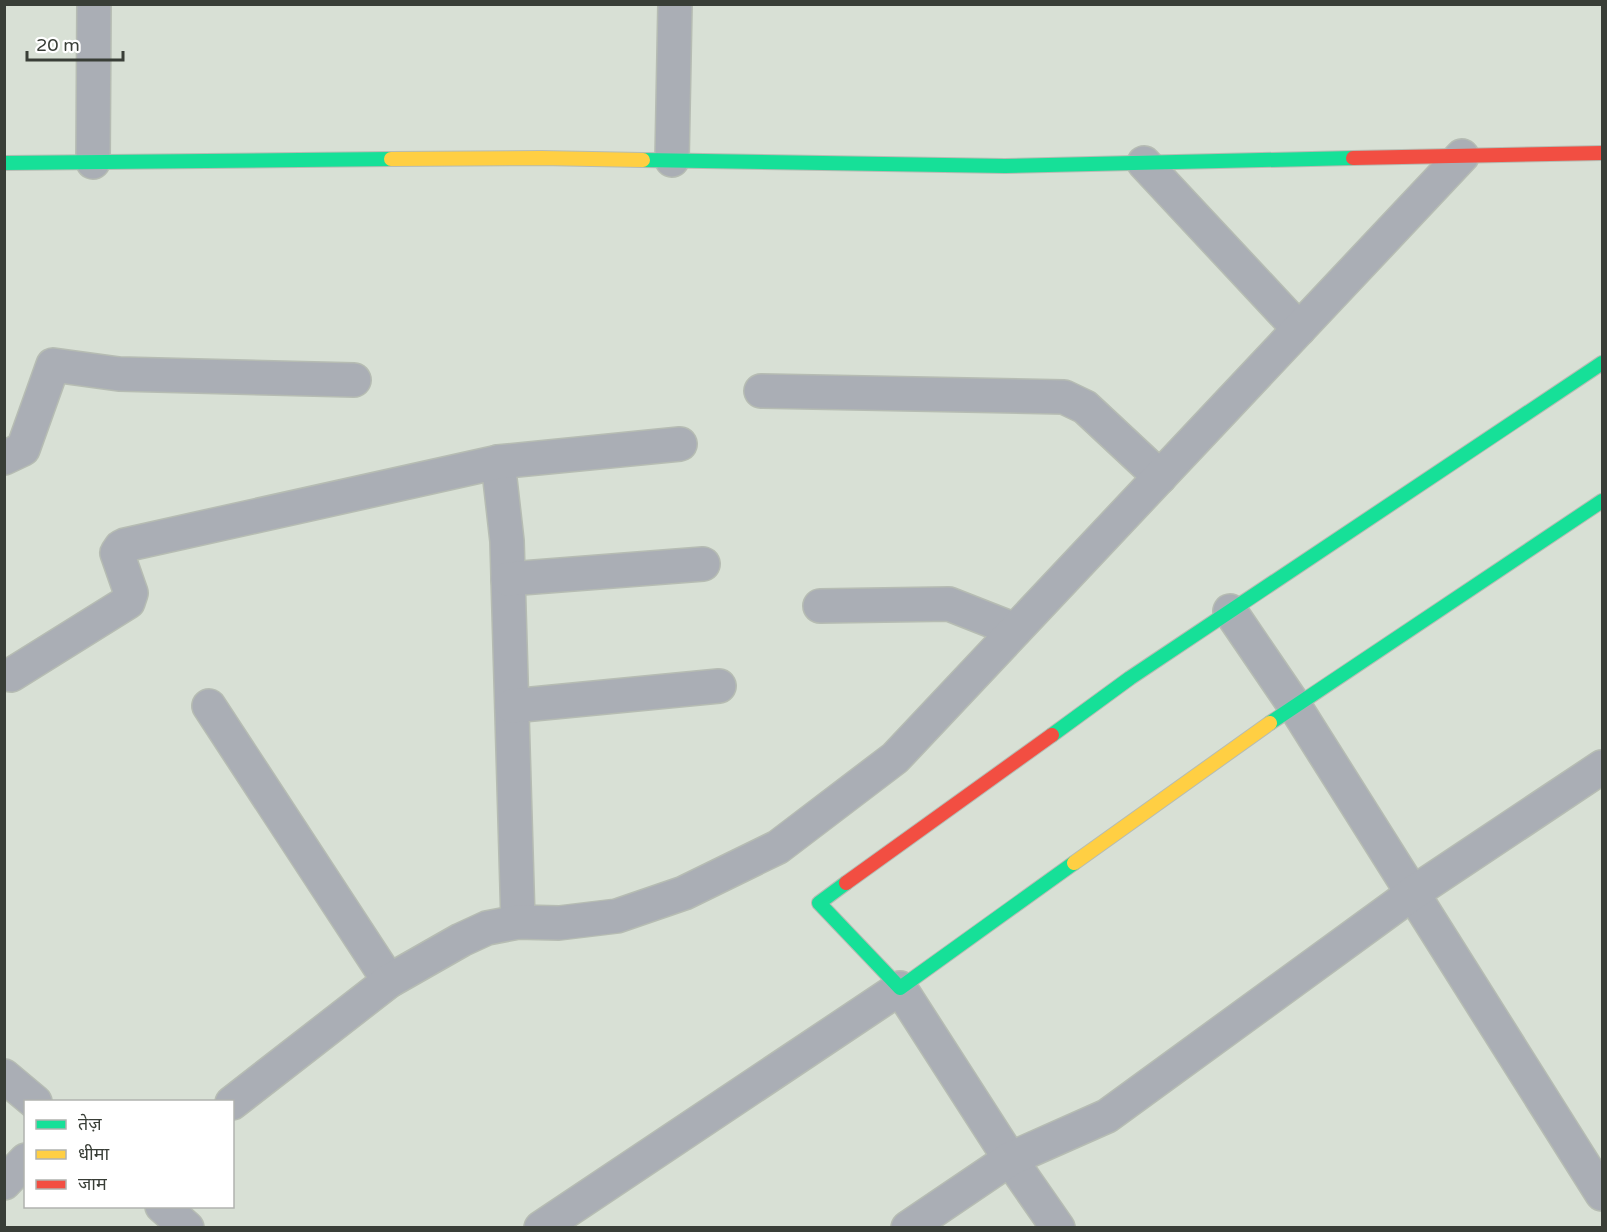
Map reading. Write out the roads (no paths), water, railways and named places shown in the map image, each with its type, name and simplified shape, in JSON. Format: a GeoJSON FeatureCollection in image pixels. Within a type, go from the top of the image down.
{"type":"FeatureCollection","features":[{"type":"Feature","properties":{"kind":"street"},"geometry":{"type":"LineString","coordinates":[[93,4],[93,162]]}},
{"type":"Feature","properties":{"kind":"street"},"geometry":{"type":"LineString","coordinates":[[672,160],[675,4]]}},
{"type":"Feature","properties":{"kind":"street"},"geometry":{"type":"LineString","coordinates":[[4,163],[541,158],[1005,166],[1602,153]]}},
{"type":"Feature","properties":{"kind":"street"},"geometry":{"type":"LineString","coordinates":[[234,1101],[389,981],[461,940],[487,928],[518,922],[558,923],[617,916],[684,893],[778,847],[895,758],[1462,156]]}},
{"type":"Feature","properties":{"kind":"street"},"geometry":{"type":"LineString","coordinates":[[1144,163],[1299,329]]}},
{"type":"Feature","properties":{"kind":"street"},"geometry":{"type":"LineString","coordinates":[[1058,1227],[1010,1159],[900,988],[819,903],[1130,678],[1602,363]]}},
{"type":"Feature","properties":{"kind":"street"},"geometry":{"type":"LineString","coordinates":[[4,458],[23,449],[53,365],[119,374],[354,380]]}},
{"type":"Feature","properties":{"kind":"street"},"geometry":{"type":"LineString","coordinates":[[761,391],[1064,397],[1085,407],[1160,477]]}},
{"type":"Feature","properties":{"kind":"street"},"geometry":{"type":"LineString","coordinates":[[11,675],[128,602],[131,593],[117,553],[121,547],[498,462],[681,444]]}},
{"type":"Feature","properties":{"kind":"street"},"geometry":{"type":"LineString","coordinates":[[498,462],[507,541],[518,922]]}},
{"type":"Feature","properties":{"kind":"street"},"geometry":{"type":"LineString","coordinates":[[541,1227],[900,988],[1294,705],[1602,501]]}},
{"type":"Feature","properties":{"kind":"street"},"geometry":{"type":"LineString","coordinates":[[508,579],[703,564]]}},
{"type":"Feature","properties":{"kind":"street"},"geometry":{"type":"LineString","coordinates":[[820,606],[949,604],[1015,630]]}},
{"type":"Feature","properties":{"kind":"street"},"geometry":{"type":"LineString","coordinates":[[1230,611],[1294,705],[1602,1194]]}},
{"type":"Feature","properties":{"kind":"street"},"geometry":{"type":"LineString","coordinates":[[512,706],[719,686]]}},
{"type":"Feature","properties":{"kind":"street"},"geometry":{"type":"LineString","coordinates":[[208,706],[389,981]]}},
{"type":"Feature","properties":{"kind":"street"},"geometry":{"type":"LineString","coordinates":[[908,1227],[1010,1159],[1107,1116],[1413,893],[1602,767]]}},
{"type":"Feature","properties":{"kind":"street"},"geometry":{"type":"LineString","coordinates":[[4,1076],[34,1100]]}},
{"type":"Feature","properties":{"kind":"street"},"geometry":{"type":"LineString","coordinates":[[4,1183],[24,1162]]}},
{"type":"Feature","properties":{"kind":"street"},"geometry":{"type":"LineString","coordinates":[[164,1208],[187,1227]]}}]}
